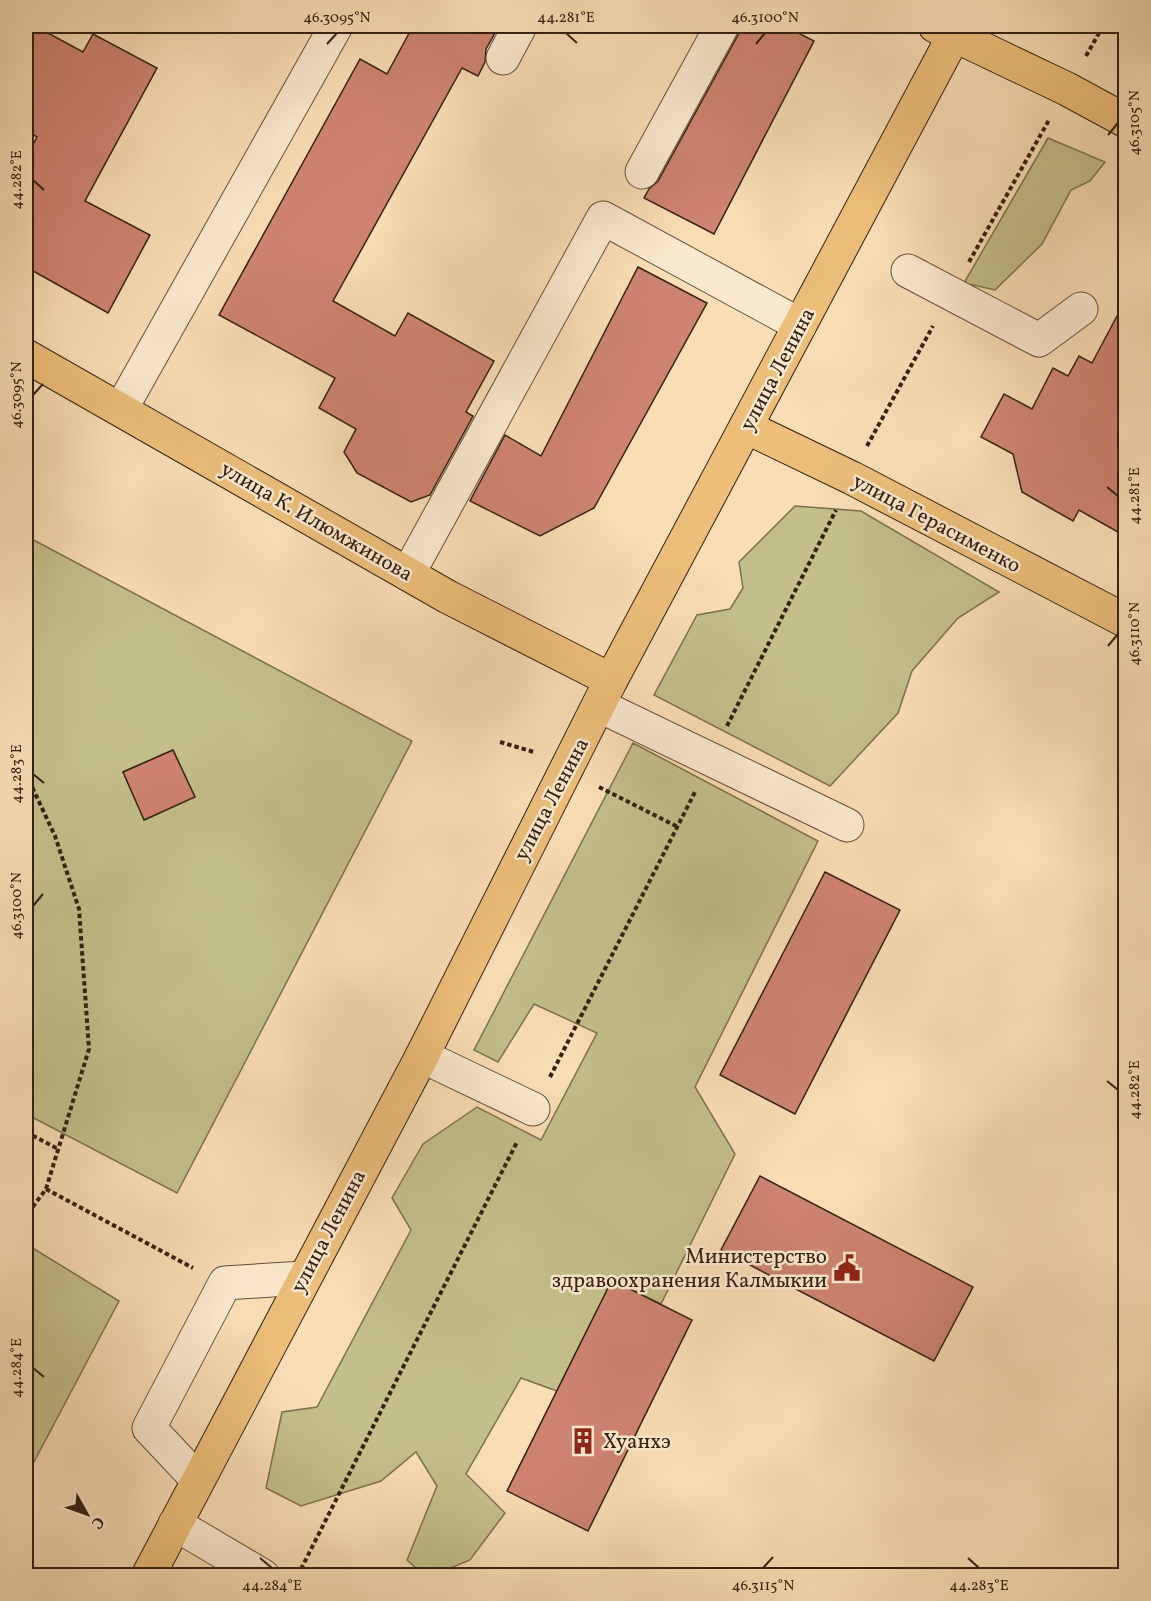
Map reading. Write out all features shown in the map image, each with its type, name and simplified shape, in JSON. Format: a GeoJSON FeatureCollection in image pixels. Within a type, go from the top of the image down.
{"type":"FeatureCollection","features":[{"type":"Feature","properties":{"kind":"main road"},"geometry":{"type":"LineString","coordinates":[[949,28],[1125,121]]}},
{"type":"Feature","properties":{"kind":"main road","name":"улица Ленина"},"geometry":{"type":"LineString","coordinates":[[148,1575],[422,1056],[524,851],[800,325],[949,28]]}},
{"type":"Feature","properties":{"kind":"main road","name":"улица К. Илюмжинова"},"geometry":{"type":"LineString","coordinates":[[26,356],[408,574],[544,647],[606,693]]}},
{"type":"Feature","properties":{"kind":"main road","name":"улица Герасименко"},"geometry":{"type":"LineString","coordinates":[[746,428],[852,478],[1125,621]]}},
{"type":"Feature","properties":{"kind":"street"},"geometry":{"type":"LineString","coordinates":[[122,409],[336,26]]}},
{"type":"Feature","properties":{"kind":"street"},"geometry":{"type":"LineString","coordinates":[[503,58],[520,26]]}},
{"type":"Feature","properties":{"kind":"street"},"geometry":{"type":"LineString","coordinates":[[642,172],[722,26]]}},
{"type":"Feature","properties":{"kind":"street"},"geometry":{"type":"LineString","coordinates":[[408,574],[603,218],[800,325]]}},
{"type":"Feature","properties":{"kind":"street"},"geometry":{"type":"LineString","coordinates":[[908,271],[1039,340],[1082,309]]}},
{"type":"Feature","properties":{"kind":"street"},"geometry":{"type":"LineString","coordinates":[[606,693],[711,758],[847,825]]}},
{"type":"Feature","properties":{"kind":"street"},"geometry":{"type":"LineString","coordinates":[[422,1056],[533,1109]]}},
{"type":"Feature","properties":{"kind":"street"},"geometry":{"type":"LineString","coordinates":[[197,1479],[149,1428],[225,1283],[303,1278]]}},
{"type":"Feature","properties":{"kind":"street"},"geometry":{"type":"LineString","coordinates":[[175,1524],[263,1575]]}},
{"type":"Feature","properties":{"kind":"path"},"geometry":{"type":"LineString","coordinates":[[1085,26],[1098,33]]}},
{"type":"Feature","properties":{"kind":"path"},"geometry":{"type":"LineString","coordinates":[[1084,59],[1103,26]]}},
{"type":"Feature","properties":{"kind":"path"},"geometry":{"type":"LineString","coordinates":[[297,1575],[678,827],[837,507]]}},
{"type":"Feature","properties":{"kind":"path"},"geometry":{"type":"LineString","coordinates":[[500,742],[534,753]]}},
{"type":"Feature","properties":{"kind":"path"},"geometry":{"type":"LineString","coordinates":[[26,774],[55,836],[79,909],[88,1049],[46,1189],[26,1216]]}},
{"type":"Feature","properties":{"kind":"path"},"geometry":{"type":"LineString","coordinates":[[599,787],[678,827]]}},
{"type":"Feature","properties":{"kind":"path"},"geometry":{"type":"LineString","coordinates":[[26,1132],[58,1149]]}},
{"type":"Feature","properties":{"kind":"path"},"geometry":{"type":"LineString","coordinates":[[46,1189],[176,1260],[225,1283]]}},
{"type":"Feature","properties":{"kind":"shaded area"},"geometry":{"type":"Polygon","coordinates":[[[1048,138],[1105,162],[1090,181],[1071,190],[1042,244],[995,290],[964,283],[1048,138]]]}},
{"type":"Feature","properties":{"kind":"shaded area"},"geometry":{"type":"Polygon","coordinates":[[[795,506],[861,511],[999,592],[958,618],[912,671],[898,713],[830,786],[654,695],[697,615],[730,609],[743,588],[739,562],[795,506]]]}},
{"type":"Feature","properties":{"kind":"shaded area"},"geometry":{"type":"Polygon","coordinates":[[[26,536],[412,741],[177,1193],[26,1114],[26,536]],[[173,750],[123,772],[145,820],[194,797],[173,750]]]}},
{"type":"Feature","properties":{"kind":"shaded area"},"geometry":{"type":"Polygon","coordinates":[[[633,743],[818,841],[695,1087],[735,1154],[661,1304],[612,1281],[557,1391],[521,1378],[466,1474],[505,1513],[470,1560],[431,1576],[424,1575],[407,1560],[437,1486],[416,1452],[381,1481],[301,1506],[266,1488],[282,1412],[317,1407],[411,1230],[392,1198],[423,1144],[477,1107],[541,1140],[597,1033],[534,1004],[498,1062],[474,1050],[633,743]]]}},
{"type":"Feature","properties":{"kind":"shaded area"},"geometry":{"type":"Polygon","coordinates":[[[26,1244],[119,1301],[26,1477],[26,1244]]]}},
{"type":"Feature","properties":{"kind":"building"},"geometry":{"type":"Polygon","coordinates":[[[26,26],[35,26],[83,52],[93,34],[157,68],[85,201],[150,235],[108,313],[26,267],[26,158],[37,137],[26,130],[26,26]]]}},
{"type":"Feature","properties":{"kind":"building"},"geometry":{"type":"Polygon","coordinates":[[[413,26],[499,26],[486,49],[485,62],[478,76],[462,68],[333,301],[395,336],[408,313],[494,361],[466,412],[473,416],[430,495],[411,502],[357,473],[344,452],[356,429],[319,408],[335,378],[219,315],[360,59],[387,74],[413,26]]]}},
{"type":"Feature","properties":{"kind":"building"},"geometry":{"type":"Polygon","coordinates":[[[741,26],[785,26],[814,41],[714,234],[644,198],[649,189],[658,181],[741,26]]]}},
{"type":"Feature","properties":{"kind":"building"},"geometry":{"type":"Polygon","coordinates":[[[638,267],[707,303],[594,508],[540,536],[470,501],[505,435],[541,456],[638,267]]]}},
{"type":"Feature","properties":{"kind":"building"},"geometry":{"type":"Polygon","coordinates":[[[1125,301],[1125,536],[1079,510],[1073,521],[1022,492],[1013,454],[981,437],[1004,394],[1032,409],[1053,368],[1068,376],[1079,356],[1092,363],[1125,301]]]}},
{"type":"Feature","properties":{"kind":"building"},"geometry":{"type":"Polygon","coordinates":[[[173,750],[195,797],[144,820],[123,772],[173,750]]]}},
{"type":"Feature","properties":{"kind":"building"},"geometry":{"type":"Polygon","coordinates":[[[825,872],[900,910],[795,1114],[720,1075],[825,872]]]}},
{"type":"Feature","properties":{"kind":"building","name":"Министерство здравоохранения Калмыкии"},"geometry":{"type":"Polygon","coordinates":[[[760,1176],[973,1287],[934,1361],[721,1250],[760,1176]]]}},
{"type":"Feature","properties":{"kind":"building","name":"Хуанхэ"},"geometry":{"type":"Polygon","coordinates":[[[612,1280],[692,1320],[588,1531],[507,1491],[612,1280]]]}},
{"type":"Feature","properties":{"kind":"place","name":"Министерство здравоохранения Калмыкии"},"geometry":{"type":"Point","coordinates":[847,1268]}},
{"type":"Feature","properties":{"kind":"place","name":"Хуанхэ"},"geometry":{"type":"Point","coordinates":[583,1441]}}]}
